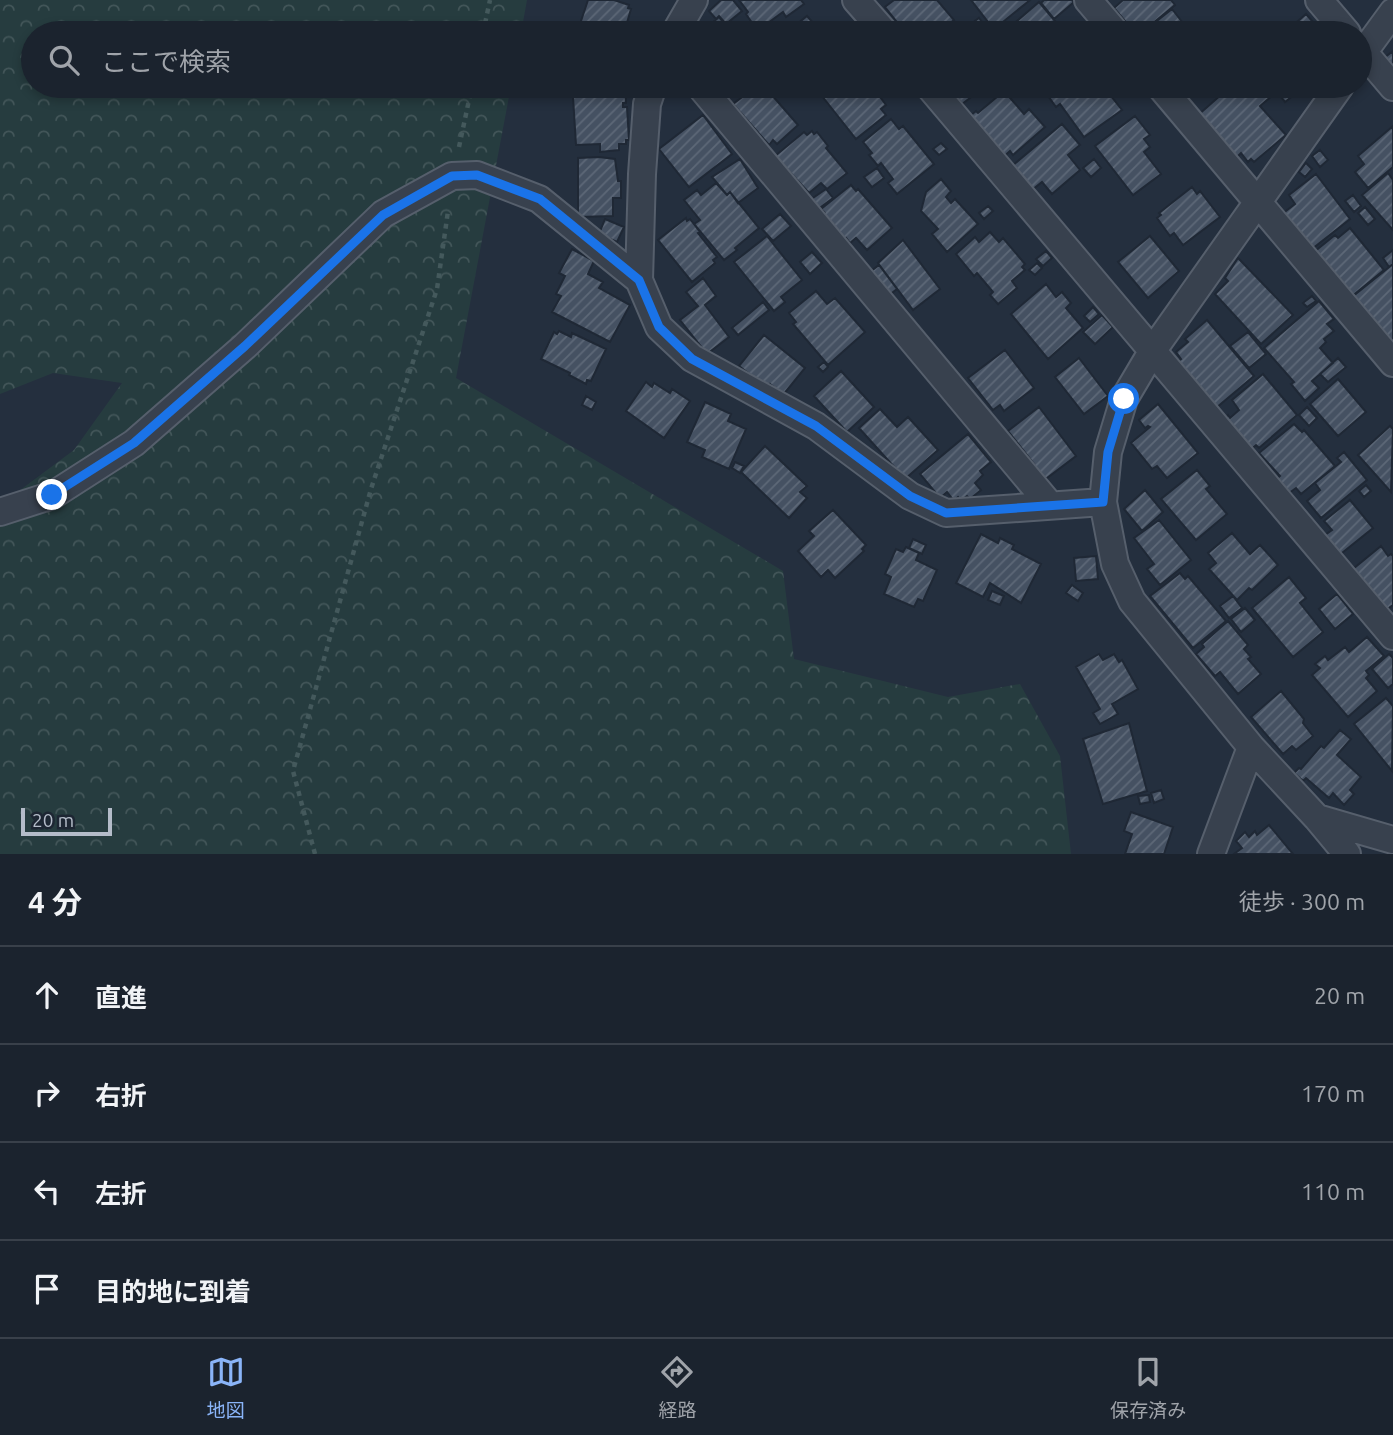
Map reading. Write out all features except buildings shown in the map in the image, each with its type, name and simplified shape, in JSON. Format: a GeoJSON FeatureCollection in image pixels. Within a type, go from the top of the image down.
{"type":"FeatureCollection","features":[{"type":"Feature","properties":{"kind":"street"},"geometry":{"type":"LineString","coordinates":[[682,21],[694,0]]}},
{"type":"Feature","properties":{"kind":"street"},"geometry":{"type":"LineString","coordinates":[[856,0],[874,21]]}},
{"type":"Feature","properties":{"kind":"street"},"geometry":{"type":"LineString","coordinates":[[1088,0],[1106,21]]}},
{"type":"Feature","properties":{"kind":"street"},"geometry":{"type":"LineString","coordinates":[[1319,0],[1336,21]]}},
{"type":"Feature","properties":{"kind":"street"},"geometry":{"type":"LineString","coordinates":[[1372,33],[1393,12]]}},
{"type":"Feature","properties":{"kind":"street"},"geometry":{"type":"LineString","coordinates":[[1372,64],[1393,87]]}},
{"type":"Feature","properties":{"kind":"street"},"geometry":{"type":"LineString","coordinates":[[649,98],[642,174],[639,280],[659,327],[692,359],[816,426],[910,496],[946,513],[1103,502]]}},
{"type":"Feature","properties":{"kind":"street"},"geometry":{"type":"LineString","coordinates":[[710,98],[1050,505]]}},
{"type":"Feature","properties":{"kind":"street"},"geometry":{"type":"LineString","coordinates":[[939,98],[1393,636]]}},
{"type":"Feature","properties":{"kind":"street"},"geometry":{"type":"LineString","coordinates":[[1170,98],[1393,363]]}},
{"type":"Feature","properties":{"kind":"street"},"geometry":{"type":"LineString","coordinates":[[1332,98],[1153,350],[1124,399],[1108,452],[1103,502],[1115,564],[1132,601],[1251,747],[1347,854]]}},
{"type":"Feature","properties":{"kind":"street"},"geometry":{"type":"LineString","coordinates":[[0,512],[52,495],[134,443],[245,346],[383,215],[453,176],[477,175],[540,199],[639,280]]}},
{"type":"Feature","properties":{"kind":"street"},"geometry":{"type":"LineString","coordinates":[[1211,854],[1251,747]]}},
{"type":"Feature","properties":{"kind":"street"},"geometry":{"type":"LineString","coordinates":[[1317,818],[1393,840]]}},
{"type":"Feature","properties":{"kind":"path"},"geometry":{"type":"LineString","coordinates":[[486,21],[490,0]]}},
{"type":"Feature","properties":{"kind":"path"},"geometry":{"type":"LineString","coordinates":[[315,854],[293,771],[371,489],[437,289],[453,176],[469,98]]}},
{"type":"Feature","properties":{"kind":"green space"},"geometry":{"type":"Polygon","coordinates":[[[0,0],[527,0],[523,21],[21,21],[21,98],[509,98],[456,378],[783,571],[794,659],[948,697],[1020,684],[1060,756],[1071,854],[0,854],[0,505],[74,450],[122,383],[53,373],[0,394],[0,0]]]}},
{"type":"Feature","properties":{"kind":"route"},"geometry":{"type":"LineString","coordinates":[[52,495],[134,443],[245,346],[383,215],[452,176],[477,175],[540,199],[639,280],[659,327],[692,359],[816,426],[910,496],[946,513],[1103,502],[1108,452],[1124,399]]}}]}
